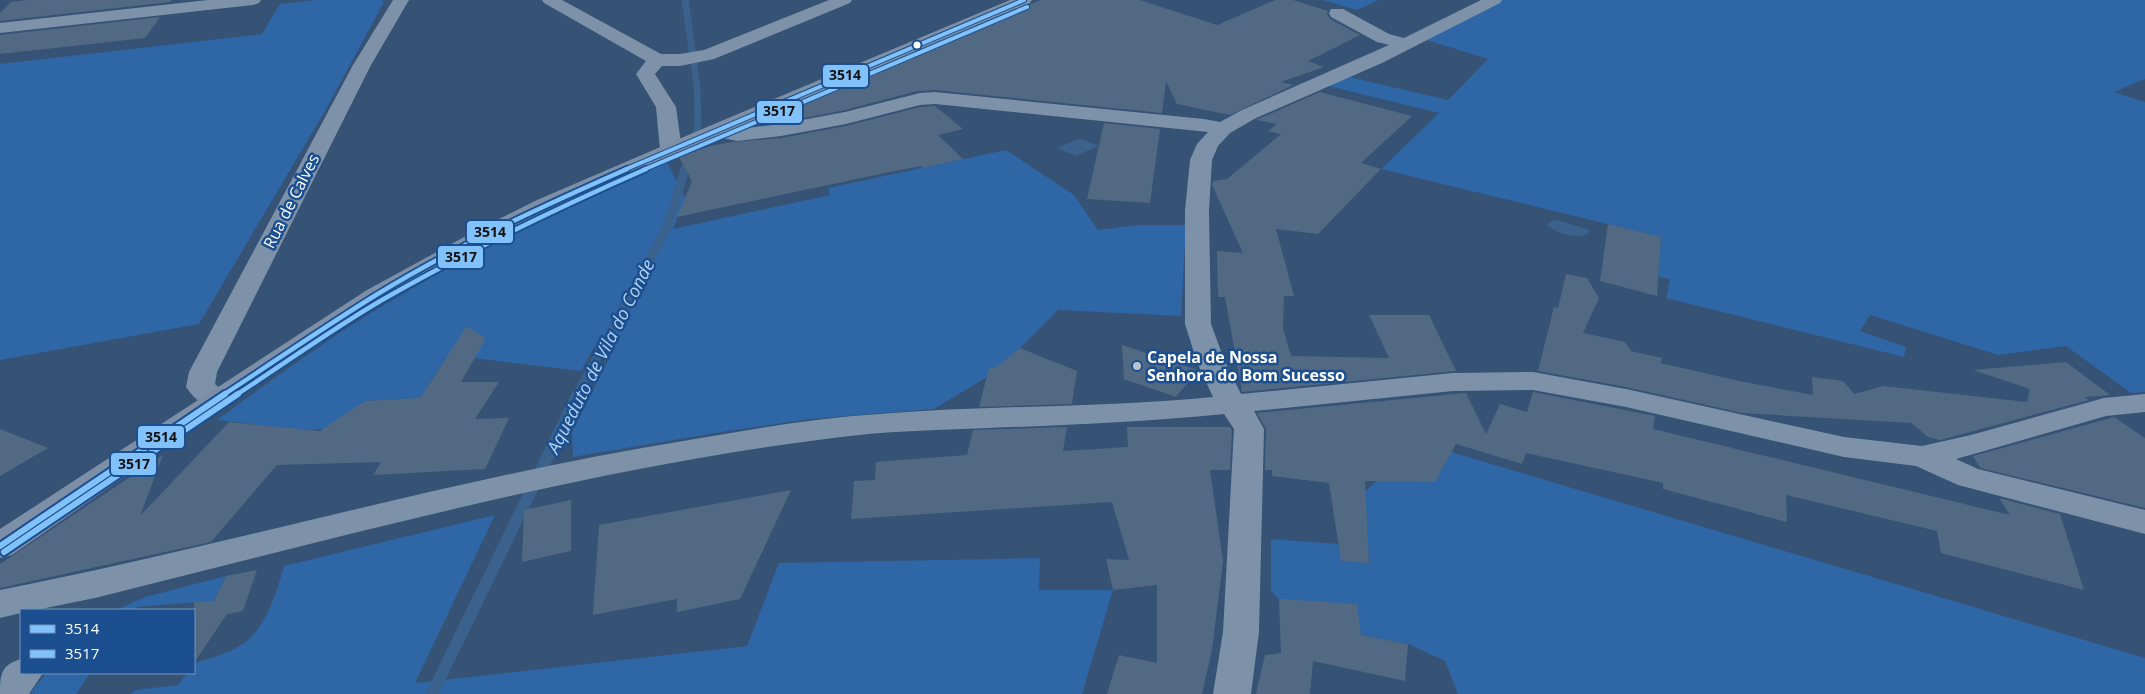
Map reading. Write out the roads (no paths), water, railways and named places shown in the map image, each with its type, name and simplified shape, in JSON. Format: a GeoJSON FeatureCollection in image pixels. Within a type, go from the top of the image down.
{"type":"FeatureCollection","features":[{"type":"Feature","properties":{"kind":"main road"},"geometry":{"type":"LineString","coordinates":[[0,546],[216,400],[376,296],[426,267],[545,205],[714,131],[1024,0]]}},
{"type":"Feature","properties":{"kind":"street"},"geometry":{"type":"LineString","coordinates":[[0,28],[253,0]]}},
{"type":"Feature","properties":{"kind":"street","name":"Rua de Calves"},"geometry":{"type":"LineString","coordinates":[[216,400],[200,386],[203,372],[362,65],[401,0]]}},
{"type":"Feature","properties":{"kind":"street"},"geometry":{"type":"LineString","coordinates":[[550,0],[656,60],[680,60],[708,55],[806,6],[844,0]]}},
{"type":"Feature","properties":{"kind":"street"},"geometry":{"type":"LineString","coordinates":[[1232,694],[1241,632],[1249,430],[1243,417],[1231,404],[1211,362],[1198,324],[1197,211],[1200,160],[1208,144],[1223,128],[1249,114],[1404,44],[1494,0]]}},
{"type":"Feature","properties":{"kind":"street"},"geometry":{"type":"LineString","coordinates":[[1337,13],[1383,38],[1404,44]]}},
{"type":"Feature","properties":{"kind":"street"},"geometry":{"type":"LineString","coordinates":[[656,60],[645,74],[666,107],[671,150]]}},
{"type":"Feature","properties":{"kind":"street"},"geometry":{"type":"LineString","coordinates":[[714,131],[737,135],[781,130],[846,118],[920,99],[935,98],[1180,122],[1223,128]]}},
{"type":"Feature","properties":{"kind":"street"},"geometry":{"type":"LineString","coordinates":[[0,604],[85,598],[519,482],[722,444],[881,423],[1144,413],[1453,382],[1533,381],[1626,398],[1844,447],[1922,456],[1969,477],[2145,522]]}},
{"type":"Feature","properties":{"kind":"street"},"geometry":{"type":"LineString","coordinates":[[1922,456],[1973,445],[2104,407],[2145,403]]}},
{"type":"Feature","properties":{"kind":"street"},"geometry":{"type":"LineString","coordinates":[[0,535],[51,511]]}},
{"type":"Feature","properties":{"kind":"street"},"geometry":{"type":"LineString","coordinates":[[7,694],[23,674]]}},
{"type":"Feature","properties":{"kind":"waterway","name":"Aqueduto de Vila do Conde"},"geometry":{"type":"LineString","coordinates":[[685,0],[697,85],[698,127],[685,170]]}},
{"type":"Feature","properties":{"kind":"waterway","name":"Aqueduto de Vila do Conde"},"geometry":{"type":"LineString","coordinates":[[577,395],[668,225],[685,169]]}},
{"type":"Feature","properties":{"kind":"waterway","name":"Aqueduto de Vila do Conde"},"geometry":{"type":"LineString","coordinates":[[432,694],[578,394]]}},
{"type":"Feature","properties":{"kind":"place","name":"Capela de Nossa Senhora do Bom Sucesso"},"geometry":{"type":"Point","coordinates":[1137,366]}}]}
